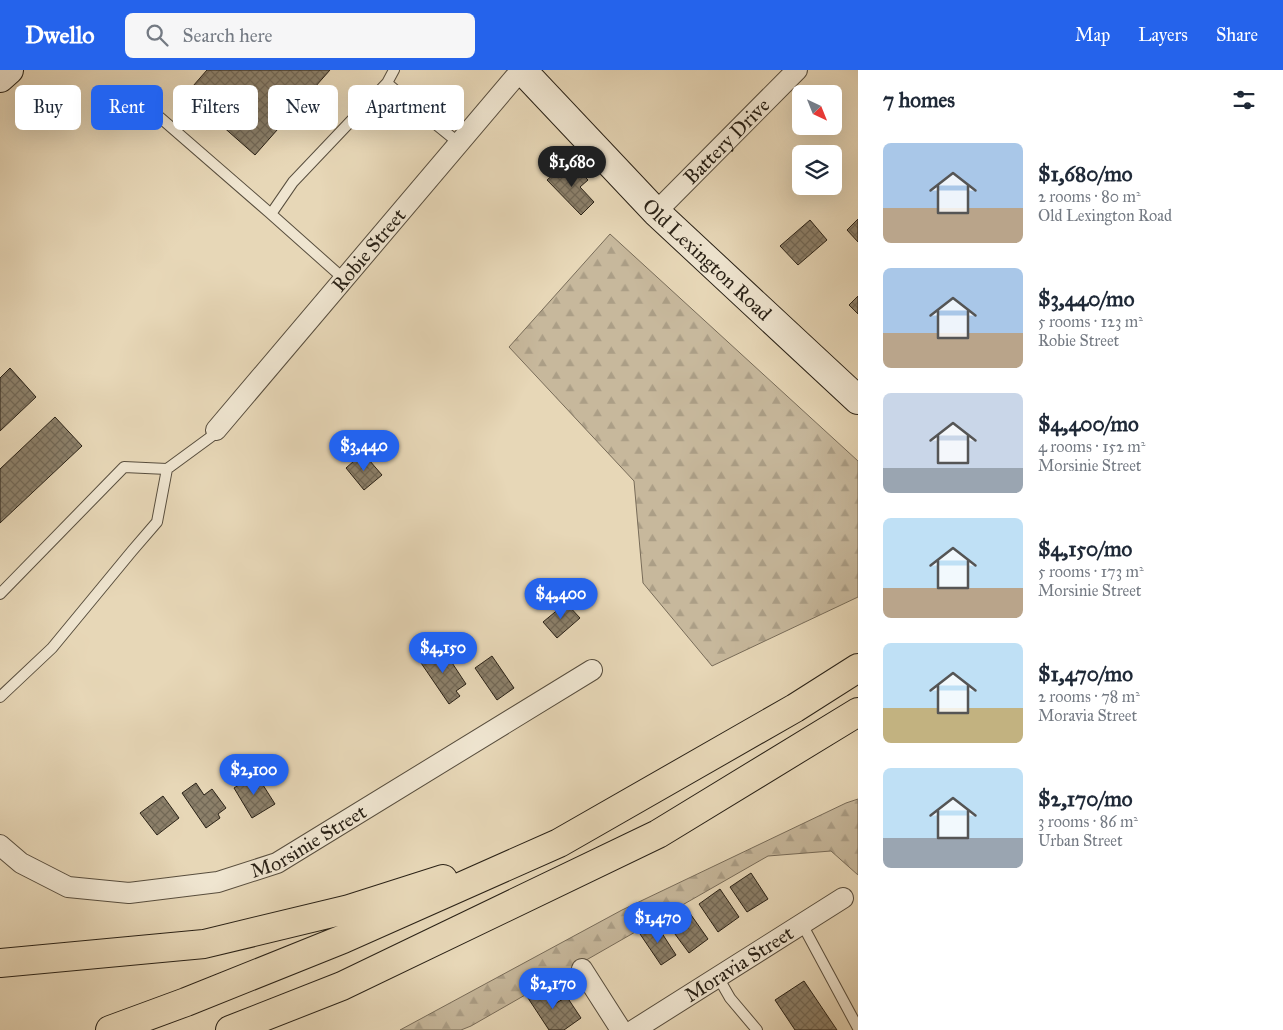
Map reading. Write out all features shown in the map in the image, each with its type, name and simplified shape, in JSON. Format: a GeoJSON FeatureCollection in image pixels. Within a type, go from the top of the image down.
{"type":"FeatureCollection","features":[{"type":"Feature","properties":{"kind":"highway"},"geometry":{"type":"LineString","coordinates":[[110,1030],[344,940],[559,843],[795,708],[858,668]]}},
{"type":"Feature","properties":{"kind":"highway"},"geometry":{"type":"LineString","coordinates":[[230,1030],[249,1025],[342,986],[658,834],[858,712]]}},
{"type":"Feature","properties":{"kind":"highway"},"geometry":{"type":"LineString","coordinates":[[0,963],[204,944],[349,908],[559,843]]}},
{"type":"Feature","properties":{"kind":"main road"},"geometry":{"type":"LineString","coordinates":[[0,78],[9,70]]}},
{"type":"Feature","properties":{"kind":"main road","name":"Old Lexington Road"},"geometry":{"type":"LineString","coordinates":[[522,70],[656,212],[858,400]]}},
{"type":"Feature","properties":{"kind":"street","name":"Robie Street"},"geometry":{"type":"LineString","coordinates":[[216,430],[522,70]]}},
{"type":"Feature","properties":{"kind":"street","name":"Battery Drive"},"geometry":{"type":"LineString","coordinates":[[656,212],[796,70]]}},
{"type":"Feature","properties":{"kind":"street","name":"Morsinie Street"},"geometry":{"type":"LineString","coordinates":[[0,845],[21,863],[68,887],[129,893],[218,882],[277,863],[592,670]]}},
{"type":"Feature","properties":{"kind":"street","name":"Moravia Street"},"geometry":{"type":"LineString","coordinates":[[634,1030],[843,898]]}},
{"type":"Feature","properties":{"kind":"street"},"geometry":{"type":"LineString","coordinates":[[582,969],[621,1030]]}},
{"type":"Feature","properties":{"kind":"lane"},"geometry":{"type":"LineString","coordinates":[[271,214],[293,182],[387,83],[394,70]]}},
{"type":"Feature","properties":{"kind":"lane"},"geometry":{"type":"LineString","coordinates":[[387,83],[459,143]]}},
{"type":"Feature","properties":{"kind":"lane"},"geometry":{"type":"LineString","coordinates":[[163,120],[344,279]]}},
{"type":"Feature","properties":{"kind":"lane"},"geometry":{"type":"LineString","coordinates":[[0,594],[124,467],[167,469],[212,436],[216,430]]}},
{"type":"Feature","properties":{"kind":"lane"},"geometry":{"type":"LineString","coordinates":[[0,697],[52,648],[157,522],[167,469]]}},
{"type":"Feature","properties":{"kind":"lane"},"geometry":{"type":"LineString","coordinates":[[802,924],[858,1028]]}},
{"type":"Feature","properties":{"kind":"lane"},"geometry":{"type":"LineString","coordinates":[[718,977],[730,998],[757,1030]]}},
{"type":"Feature","properties":{"kind":"green space"},"geometry":{"type":"Polygon","coordinates":[[[610,234],[858,461],[858,597],[712,666],[643,583],[634,481],[509,347],[610,234]]]}},
{"type":"Feature","properties":{"kind":"green space"},"geometry":{"type":"Polygon","coordinates":[[[858,799],[858,875],[831,851],[768,856],[471,1026],[461,1030],[400,1030],[622,910],[858,799]]]}},
{"type":"Feature","properties":{"kind":"building"},"geometry":{"type":"Polygon","coordinates":[[[207,70],[330,70],[317,85],[268,85],[268,130],[277,130],[255,155],[227,130],[258,130],[258,85],[194,85],[207,70]]]}},
{"type":"Feature","properties":{"kind":"building"},"geometry":{"type":"Polygon","coordinates":[[[567,162],[578,174],[580,172],[588,180],[580,187],[594,202],[581,215],[547,180],[567,162]]]}},
{"type":"Feature","properties":{"kind":"building"},"geometry":{"type":"Polygon","coordinates":[[[858,219],[858,242],[847,230],[858,219]]]}},
{"type":"Feature","properties":{"kind":"building"},"geometry":{"type":"Polygon","coordinates":[[[810,220],[827,240],[798,265],[780,246],[810,220]]]}},
{"type":"Feature","properties":{"kind":"building"},"geometry":{"type":"Polygon","coordinates":[[[858,296],[858,314],[849,305],[858,296]]]}},
{"type":"Feature","properties":{"kind":"building"},"geometry":{"type":"Polygon","coordinates":[[[10,368],[36,397],[0,431],[0,378],[10,368]]]}},
{"type":"Feature","properties":{"kind":"building"},"geometry":{"type":"Polygon","coordinates":[[[55,417],[82,446],[0,523],[0,469],[55,417]]]}},
{"type":"Feature","properties":{"kind":"building"},"geometry":{"type":"Polygon","coordinates":[[[363,453],[382,475],[364,490],[346,468],[363,453]]]}},
{"type":"Feature","properties":{"kind":"building"},"geometry":{"type":"Polygon","coordinates":[[[566,603],[580,618],[557,638],[543,622],[566,603]]]}},
{"type":"Feature","properties":{"kind":"building"},"geometry":{"type":"Polygon","coordinates":[[[441,646],[466,684],[456,691],[460,696],[449,704],[419,660],[441,646]]]}},
{"type":"Feature","properties":{"kind":"building"},"geometry":{"type":"Polygon","coordinates":[[[492,656],[514,688],[497,700],[475,668],[492,656]]]}},
{"type":"Feature","properties":{"kind":"building"},"geometry":{"type":"Polygon","coordinates":[[[256,774],[275,804],[252,818],[234,788],[256,774]]]}},
{"type":"Feature","properties":{"kind":"building"},"geometry":{"type":"Polygon","coordinates":[[[196,783],[204,795],[212,789],[226,808],[218,814],[220,818],[206,828],[182,793],[196,783]]]}},
{"type":"Feature","properties":{"kind":"building"},"geometry":{"type":"Polygon","coordinates":[[[163,796],[179,818],[157,835],[140,813],[163,796]]]}},
{"type":"Feature","properties":{"kind":"building"},"geometry":{"type":"Polygon","coordinates":[[[751,873],[768,899],[747,912],[730,887],[751,873]]]}},
{"type":"Feature","properties":{"kind":"building"},"geometry":{"type":"Polygon","coordinates":[[[720,889],[739,917],[718,932],[699,904],[720,889]]]}},
{"type":"Feature","properties":{"kind":"building"},"geometry":{"type":"Polygon","coordinates":[[[689,912],[708,939],[689,953],[669,926],[689,912]]]}},
{"type":"Feature","properties":{"kind":"building"},"geometry":{"type":"Polygon","coordinates":[[[656,924],[676,955],[661,965],[640,934],[656,924]]]}},
{"type":"Feature","properties":{"kind":"building"},"geometry":{"type":"Polygon","coordinates":[[[804,981],[837,1030],[795,1030],[775,1000],[804,981]]]}},
{"type":"Feature","properties":{"kind":"building"},"geometry":{"type":"Polygon","coordinates":[[[544,984],[556,1003],[567,997],[581,1018],[564,1030],[549,1030],[526,995],[544,984]]]}}]}
